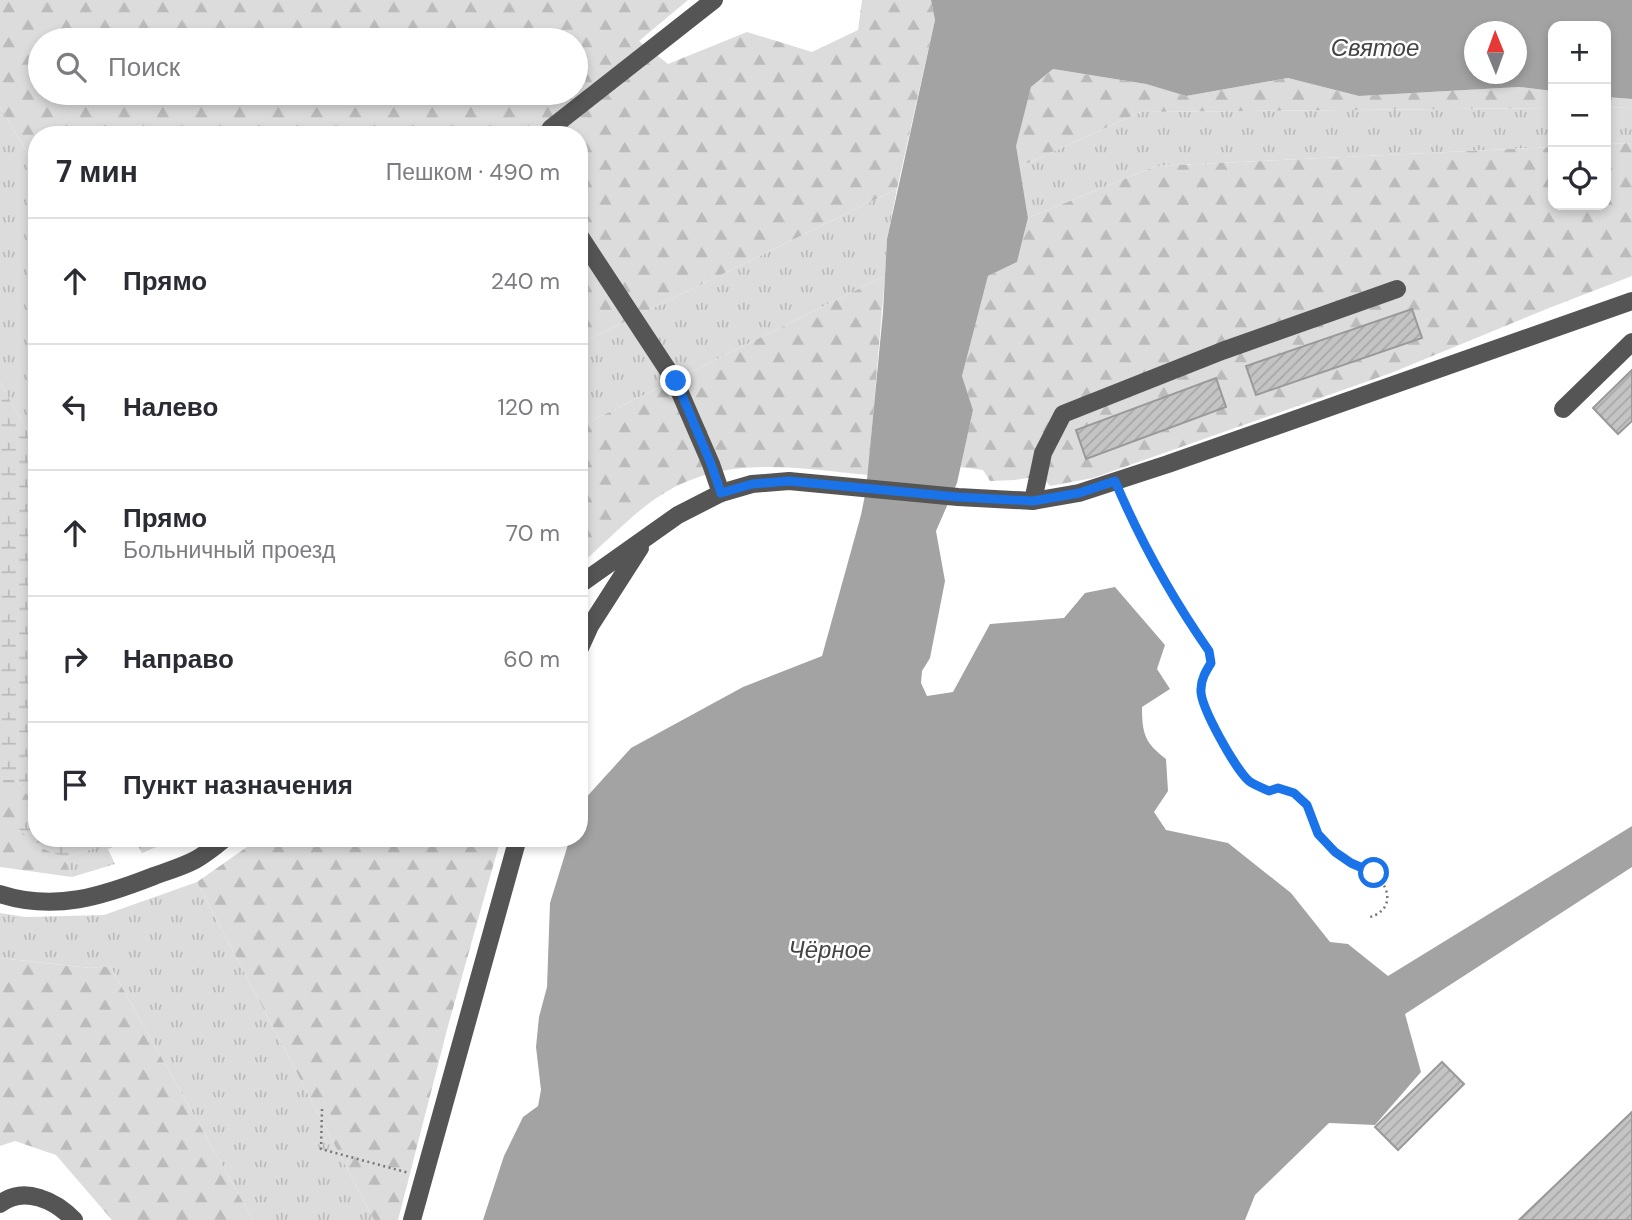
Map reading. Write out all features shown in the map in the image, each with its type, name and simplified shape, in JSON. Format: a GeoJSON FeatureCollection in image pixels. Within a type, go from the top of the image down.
{"type":"FeatureCollection","features":[{"type":"Feature","properties":{"kind":"street"},"geometry":{"type":"LineString","coordinates":[[588,99],[714,0]]}},
{"type":"Feature","properties":{"kind":"street"},"geometry":{"type":"LineString","coordinates":[[554,126],[580,105]]}},
{"type":"Feature","properties":{"kind":"street"},"geometry":{"type":"LineString","coordinates":[[588,249],[676,381],[721,493]]}},
{"type":"Feature","properties":{"kind":"street"},"geometry":{"type":"LineString","coordinates":[[1033,501],[1043,453],[1063,414],[1222,351],[1397,289]]}},
{"type":"Feature","properties":{"kind":"street"},"geometry":{"type":"LineString","coordinates":[[588,579],[678,515],[721,493],[752,484],[789,481],[958,497],[1033,501],[1079,493],[1632,301]]}},
{"type":"Feature","properties":{"kind":"street"},"geometry":{"type":"LineString","coordinates":[[1563,409],[1632,342]]}},
{"type":"Feature","properties":{"kind":"street"},"geometry":{"type":"LineString","coordinates":[[588,630],[647,537]]}},
{"type":"Feature","properties":{"kind":"street"},"geometry":{"type":"LineString","coordinates":[[0,894],[16,899],[47,901],[108,894],[194,860],[213,847]]}},
{"type":"Feature","properties":{"kind":"street"},"geometry":{"type":"LineString","coordinates":[[411,1220],[515,847]]}},
{"type":"Feature","properties":{"kind":"street"},"geometry":{"type":"LineString","coordinates":[[0,1204],[14,1198],[40,1198],[64,1210],[74,1220]]}},
{"type":"Feature","properties":{"kind":"path"},"geometry":{"type":"LineString","coordinates":[[1115,481],[1128,512],[1162,574],[1209,651],[1211,663],[1204,674],[1200,691],[1207,715],[1249,781],[1269,791],[1278,788],[1294,793],[1307,805],[1318,834],[1335,852],[1374,873],[1383,884],[1388,904],[1383,911],[1367,918]]}},
{"type":"Feature","properties":{"kind":"path"},"geometry":{"type":"LineString","coordinates":[[322,1109],[321,1149],[423,1177]]}},
{"type":"Feature","properties":{"kind":"green space"},"geometry":{"type":"Polygon","coordinates":[[[0,0],[688,0],[639,41],[668,64],[747,32],[812,52],[858,30],[862,0],[931,0],[935,20],[897,189],[588,340],[588,126],[28,126],[28,154],[0,107],[0,0]]]}},
{"type":"Feature","properties":{"kind":"green space"},"geometry":{"type":"Polygon","coordinates":[[[1053,69],[1146,84],[1186,96],[1288,78],[1359,96],[1519,87],[1548,90],[1548,108],[1141,112],[1019,167],[1015,146],[1031,87],[1053,69]]]}},
{"type":"Feature","properties":{"kind":"green space"},"geometry":{"type":"Polygon","coordinates":[[[1611,97],[1632,99],[1632,107],[1611,108],[1611,97]]]}},
{"type":"Feature","properties":{"kind":"green space"},"geometry":{"type":"Polygon","coordinates":[[[0,107],[28,154],[28,433],[0,382],[0,107]]]}},
{"type":"Feature","properties":{"kind":"green space"},"geometry":{"type":"Polygon","coordinates":[[[1632,107],[1632,143],[1611,144],[1611,108],[1632,107]]]}},
{"type":"Feature","properties":{"kind":"green space"},"geometry":{"type":"Polygon","coordinates":[[[1548,108],[1548,147],[1156,166],[1028,218],[1019,167],[1141,112],[1548,108]]]}},
{"type":"Feature","properties":{"kind":"green space"},"geometry":{"type":"Polygon","coordinates":[[[1632,143],[1632,276],[1391,373],[1093,478],[1050,486],[1041,476],[990,481],[983,470],[960,467],[973,410],[962,376],[988,276],[1017,262],[1028,218],[1156,166],[1548,147],[1548,210],[1611,210],[1611,144],[1632,143]],[[1412,310],[1257,394],[1422,338],[1412,310]],[[1215,379],[1076,430],[1086,458],[1226,407],[1215,379]]]}},
{"type":"Feature","properties":{"kind":"green space"},"geometry":{"type":"Polygon","coordinates":[[[897,189],[887,239],[885,276],[588,423],[588,340],[897,189]]]}},
{"type":"Feature","properties":{"kind":"green space"},"geometry":{"type":"Polygon","coordinates":[[[885,276],[868,475],[758,467],[706,475],[680,484],[655,499],[588,558],[588,423],[885,276]]]}},
{"type":"Feature","properties":{"kind":"green space"},"geometry":{"type":"Polygon","coordinates":[[[0,382],[28,433],[28,795],[16,780],[0,780],[0,382]]]}},
{"type":"Feature","properties":{"kind":"green space"},"geometry":{"type":"Polygon","coordinates":[[[0,780],[16,780],[28,795],[28,847],[40,847],[64,858],[72,877],[0,867],[0,780]]]}},
{"type":"Feature","properties":{"kind":"green space"},"geometry":{"type":"Polygon","coordinates":[[[28,804],[28,838],[19,829],[28,804]]]}},
{"type":"Feature","properties":{"kind":"green space"},"geometry":{"type":"Polygon","coordinates":[[[40,847],[98,847],[64,858],[40,847]]]}},
{"type":"Feature","properties":{"kind":"green space"},"geometry":{"type":"Polygon","coordinates":[[[98,847],[113,847],[108,849],[115,864],[72,877],[64,858],[98,847]]]}},
{"type":"Feature","properties":{"kind":"green space"},"geometry":{"type":"Polygon","coordinates":[[[139,847],[156,847],[142,853],[139,847]]]}},
{"type":"Feature","properties":{"kind":"green space"},"geometry":{"type":"Polygon","coordinates":[[[247,847],[498,847],[448,1026],[398,1220],[374,1220],[197,882],[247,847]]]}},
{"type":"Feature","properties":{"kind":"green space"},"geometry":{"type":"Polygon","coordinates":[[[197,882],[374,1220],[253,1220],[110,966],[90,968],[0,958],[0,913],[25,917],[104,915],[197,882]]]}},
{"type":"Feature","properties":{"kind":"green space"},"geometry":{"type":"Polygon","coordinates":[[[0,958],[90,968],[110,966],[253,1220],[112,1220],[56,1155],[15,1141],[0,1146],[0,958]]]}},
{"type":"Feature","properties":{"kind":"water","name":"Чёрное"},"geometry":{"type":"Polygon","coordinates":[[[931,0],[1632,0],[1632,99],[1611,97],[1611,21],[1548,21],[1548,90],[1519,87],[1359,96],[1288,78],[1186,96],[1146,84],[1053,69],[1031,87],[1016,146],[1028,218],[1017,262],[988,276],[962,376],[973,410],[957,483],[936,531],[945,581],[930,658],[922,671],[921,683],[927,696],[953,692],[990,624],[1064,618],[1085,593],[1115,587],[1165,645],[1157,669],[1170,689],[1142,707],[1146,737],[1153,748],[1166,759],[1168,791],[1154,812],[1166,830],[1228,843],[1291,893],[1330,942],[1348,944],[1388,976],[1632,826],[1632,867],[1405,1014],[1421,1072],[1375,1125],[1329,1123],[1255,1195],[1245,1220],[483,1220],[504,1156],[523,1117],[538,1106],[541,1090],[536,1047],[539,1017],[547,987],[550,903],[567,847],[588,847],[588,795],[631,748],[743,687],[822,656],[866,490],[883,312],[887,239],[935,20],[931,0]]]}},
{"type":"Feature","properties":{"kind":"building"},"geometry":{"type":"Polygon","coordinates":[[[1412,309],[1422,338],[1256,395],[1246,366],[1412,309]]]}},
{"type":"Feature","properties":{"kind":"building"},"geometry":{"type":"Polygon","coordinates":[[[1632,370],[1632,421],[1618,434],[1593,408],[1632,370]]]}},
{"type":"Feature","properties":{"kind":"building"},"geometry":{"type":"Polygon","coordinates":[[[1216,378],[1226,407],[1086,459],[1076,430],[1216,378]]]}},
{"type":"Feature","properties":{"kind":"building"},"geometry":{"type":"Polygon","coordinates":[[[1442,1062],[1464,1084],[1398,1150],[1375,1127],[1442,1062]]]}},
{"type":"Feature","properties":{"kind":"building"},"geometry":{"type":"Polygon","coordinates":[[[1632,1112],[1632,1220],[1519,1220],[1632,1112]]]}},
{"type":"Feature","properties":{"kind":"route"},"geometry":{"type":"LineString","coordinates":[[676,381],[721,493],[752,484],[789,481],[958,497],[1033,501],[1079,493],[1115,481],[1128,512],[1162,574],[1209,651],[1211,663],[1204,674],[1200,691],[1207,715],[1228,750],[1249,781],[1269,791],[1278,788],[1294,793],[1307,805],[1318,834],[1335,852],[1374,873]]}},
{"type":"Feature","properties":{"kind":"water label","name":"Святое"},"geometry":{"type":"Point","coordinates":[1375,47]}}]}
